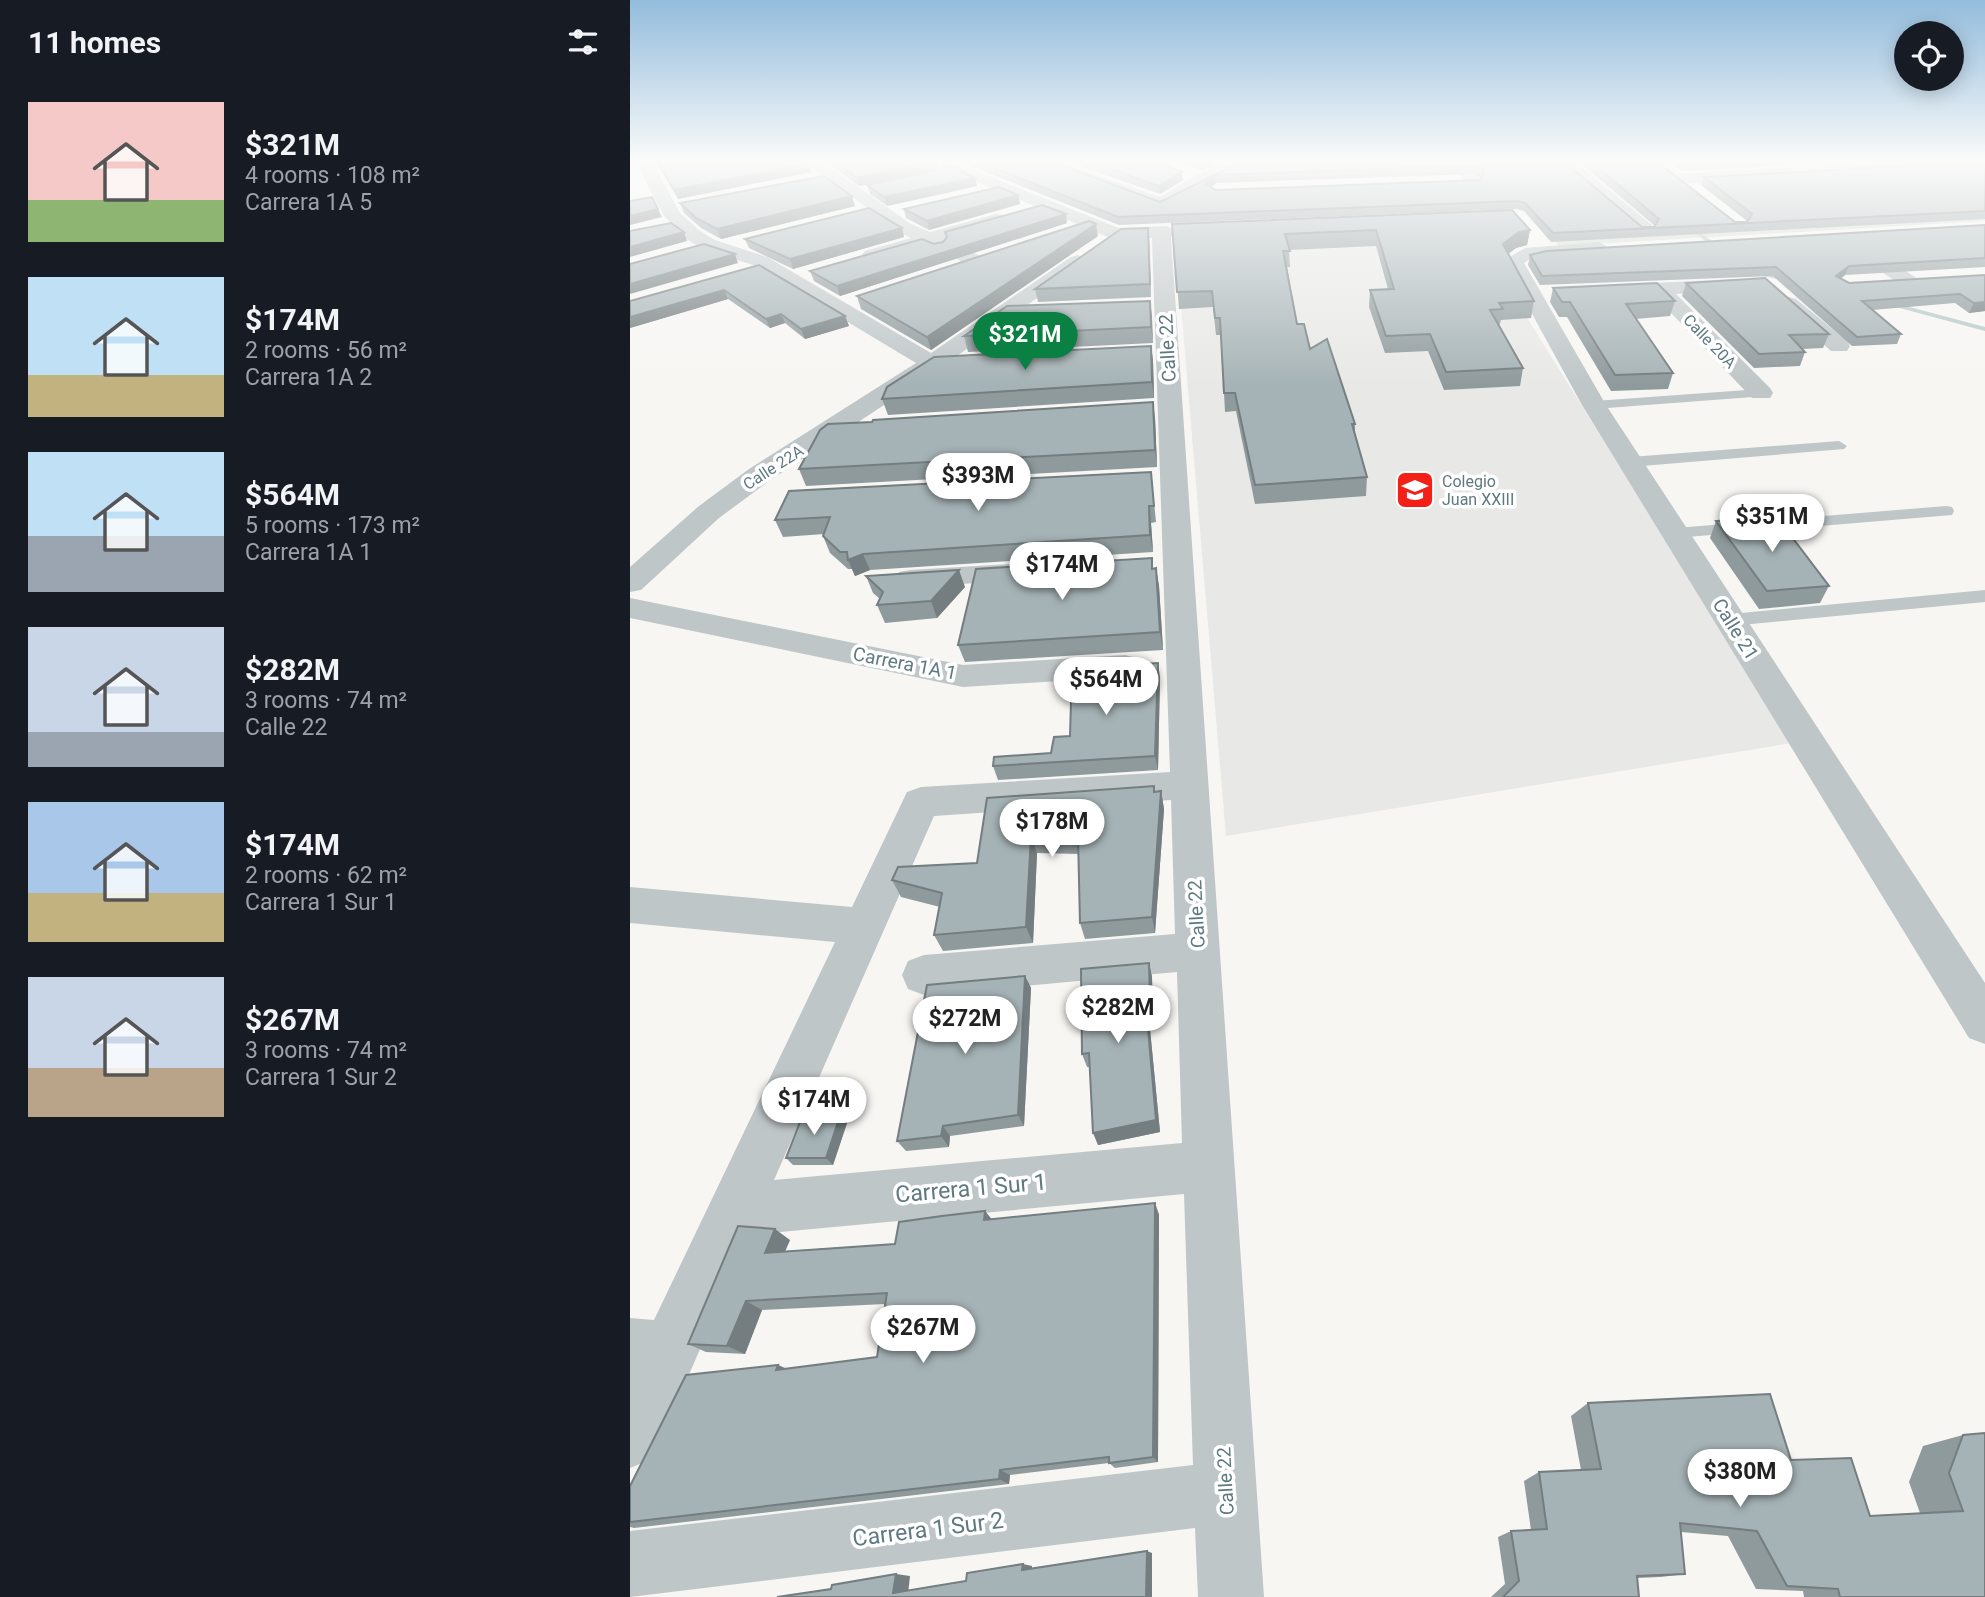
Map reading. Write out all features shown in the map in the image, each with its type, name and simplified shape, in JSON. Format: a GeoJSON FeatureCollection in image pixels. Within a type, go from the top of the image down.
{"type":"FeatureCollection","features":[{"type":"Feature","properties":{"kind":"street"},"geometry":{"type":"LineString","coordinates":[[702,236],[714,246],[766,264],[932,363],[973,361]]}},
{"type":"Feature","properties":{"kind":"street"},"geometry":{"type":"LineString","coordinates":[[918,236],[976,262],[1042,300]]}},
{"type":"Feature","properties":{"kind":"street"},"geometry":{"type":"LineString","coordinates":[[851,261],[936,236]]}},
{"type":"Feature","properties":{"kind":"street","name":"Calle 22A"},"geometry":{"type":"LineString","coordinates":[[630,583],[709,512],[759,475],[833,429],[1007,312],[1042,300],[1115,236]]}},
{"type":"Feature","properties":{"kind":"street","name":"Calle 22"},"geometry":{"type":"LineString","coordinates":[[1168,236],[1152,306],[1153,352],[1164,562],[1183,662],[1231,1597]]}},
{"type":"Feature","properties":{"kind":"street","name":"Calle 21"},"geometry":{"type":"LineString","coordinates":[[1647,240],[1614,236],[1539,243],[1513,261],[1545,294],[1594,405],[1985,1023]]}},
{"type":"Feature","properties":{"kind":"street"},"geometry":{"type":"LineString","coordinates":[[1642,236],[1647,240],[1656,236]]}},
{"type":"Feature","properties":{"kind":"street"},"geometry":{"type":"LineString","coordinates":[[1841,236],[1908,281]]}},
{"type":"Feature","properties":{"kind":"street"},"geometry":{"type":"LineString","coordinates":[[687,250],[752,238]]}},
{"type":"Feature","properties":{"kind":"street"},"geometry":{"type":"LineString","coordinates":[[951,270],[1002,253]]}},
{"type":"Feature","properties":{"kind":"street"},"geometry":{"type":"LineString","coordinates":[[728,276],[766,264]]}},
{"type":"Feature","properties":{"kind":"street"},"geometry":{"type":"LineString","coordinates":[[790,279],[814,272]]}},
{"type":"Feature","properties":{"kind":"street"},"geometry":{"type":"LineString","coordinates":[[1870,283],[1934,279]]}},
{"type":"Feature","properties":{"kind":"street"},"geometry":{"type":"LineString","coordinates":[[1596,292],[1768,288],[1839,346]]}},
{"type":"Feature","properties":{"kind":"street","name":"Calle 20A"},"geometry":{"type":"LineString","coordinates":[[1660,289],[1761,393]]}},
{"type":"Feature","properties":{"kind":"street"},"geometry":{"type":"LineString","coordinates":[[837,307],[862,299]]}},
{"type":"Feature","properties":{"kind":"street"},"geometry":{"type":"LineString","coordinates":[[833,429],[873,426]]}},
{"type":"Feature","properties":{"kind":"street"},"geometry":{"type":"LineString","coordinates":[[883,581],[1057,570]]}},
{"type":"Feature","properties":{"kind":"street","name":"Carrera 1A 1"},"geometry":{"type":"LineString","coordinates":[[630,608],[963,676],[1183,662]]}},
{"type":"Feature","properties":{"kind":"street"},"geometry":{"type":"LineString","coordinates":[[630,1437],[650,1349],[734,1210],[921,802],[1189,785]]}},
{"type":"Feature","properties":{"kind":"street"},"geometry":{"type":"LineString","coordinates":[[630,905],[862,926]]}},
{"type":"Feature","properties":{"kind":"street"},"geometry":{"type":"LineString","coordinates":[[924,975],[1198,951]]}},
{"type":"Feature","properties":{"kind":"street","name":"Carrera 1 Sur 1"},"geometry":{"type":"LineString","coordinates":[[734,1210],[1209,1166]]}},
{"type":"Feature","properties":{"kind":"street","name":"Carrera 1 Sur 2"},"geometry":{"type":"LineString","coordinates":[[630,1564],[1226,1493]]}},
{"type":"Feature","properties":{"kind":"lane"},"geometry":{"type":"LineString","coordinates":[[1594,405],[1761,393]]}},
{"type":"Feature","properties":{"kind":"lane"},"geometry":{"type":"LineString","coordinates":[[1630,462],[1839,446]]}},
{"type":"Feature","properties":{"kind":"lane"},"geometry":{"type":"LineString","coordinates":[[1675,533],[1946,511]]}},
{"type":"Feature","properties":{"kind":"lane"},"geometry":{"type":"LineString","coordinates":[[1731,620],[1985,596]]}},
{"type":"Feature","properties":{"kind":"shaded area","name":"Colegio Juan XXIII"},"geometry":{"type":"Polygon","coordinates":[[[1175,236],[1476,236],[1792,743],[1226,836],[1175,236]]]}},
{"type":"Feature","properties":{"kind":"shaded area"},"geometry":{"type":"Polygon","coordinates":[[[1631,236],[1737,236],[1559,246],[1554,240],[1631,236]]]}},
{"type":"Feature","properties":{"kind":"building"},"geometry":{"type":"Polygon","coordinates":[[[630,236],[671,236],[630,247],[630,236]]]}},
{"type":"Feature","properties":{"kind":"building"},"geometry":{"type":"Polygon","coordinates":[[[759,236],[875,236],[790,259],[745,239],[759,236]]]}},
{"type":"Feature","properties":{"kind":"building"},"geometry":{"type":"Polygon","coordinates":[[[998,236],[837,286],[810,271],[922,239],[934,244],[943,242],[947,237],[998,236]]]}},
{"type":"Feature","properties":{"kind":"building"},"geometry":{"type":"Polygon","coordinates":[[[1044,236],[1079,236],[927,337],[857,296],[1044,236]]]}},
{"type":"Feature","properties":{"kind":"building"},"geometry":{"type":"Polygon","coordinates":[[[1112,236],[1148,236],[1150,284],[1035,289],[1112,236]]]}},
{"type":"Feature","properties":{"kind":"building"},"geometry":{"type":"Polygon","coordinates":[[[1173,236],[1285,236],[1290,251],[1283,251],[1297,324],[1304,324],[1310,349],[1327,339],[1355,424],[1352,424],[1367,477],[1255,485],[1235,393],[1224,393],[1220,318],[1215,318],[1212,291],[1177,292],[1173,236]]]}},
{"type":"Feature","properties":{"kind":"building"},"geometry":{"type":"Polygon","coordinates":[[[1378,236],[1514,236],[1503,244],[1534,301],[1499,303],[1503,309],[1490,310],[1523,368],[1446,372],[1430,334],[1386,336],[1370,290],[1394,289],[1378,236]]]}},
{"type":"Feature","properties":{"kind":"building"},"geometry":{"type":"Polygon","coordinates":[[[1808,236],[1985,236],[1985,258],[1849,266],[1836,276],[1849,283],[1985,275],[1985,302],[1974,303],[1960,294],[1862,301],[1901,334],[1857,337],[1776,267],[1542,276],[1530,255],[1547,251],[1808,236]]]}},
{"type":"Feature","properties":{"kind":"building"},"geometry":{"type":"Polygon","coordinates":[[[704,244],[735,254],[630,284],[630,264],[704,244]]]}},
{"type":"Feature","properties":{"kind":"building"},"geometry":{"type":"Polygon","coordinates":[[[759,265],[845,316],[801,329],[781,314],[766,319],[724,290],[630,317],[630,301],[759,265]]]}},
{"type":"Feature","properties":{"kind":"building"},"geometry":{"type":"Polygon","coordinates":[[[1765,278],[1829,334],[1789,335],[1805,352],[1759,354],[1686,283],[1765,278]]]}},
{"type":"Feature","properties":{"kind":"building"},"geometry":{"type":"Polygon","coordinates":[[[1657,283],[1675,301],[1626,304],[1673,373],[1615,375],[1570,302],[1562,302],[1553,288],[1657,283]]]}},
{"type":"Feature","properties":{"kind":"building"},"geometry":{"type":"Polygon","coordinates":[[[1150,301],[1151,327],[964,336],[1007,306],[1150,301]]]}},
{"type":"Feature","properties":{"kind":"building"},"geometry":{"type":"Polygon","coordinates":[[[1151,346],[1152,382],[882,399],[887,387],[934,357],[1151,346]]]}},
{"type":"Feature","properties":{"kind":"building"},"geometry":{"type":"Polygon","coordinates":[[[1153,402],[1155,450],[799,469],[820,430],[828,424],[1153,402]]]}},
{"type":"Feature","properties":{"kind":"building"},"geometry":{"type":"Polygon","coordinates":[[[1151,472],[1154,506],[1149,506],[1150,535],[863,554],[848,560],[847,552],[840,552],[823,536],[830,517],[775,520],[789,491],[1151,472]]]}},
{"type":"Feature","properties":{"kind":"building"},"geometry":{"type":"Polygon","coordinates":[[[1776,516],[1829,586],[1767,591],[1716,521],[1776,516]]]}},
{"type":"Feature","properties":{"kind":"building"},"geometry":{"type":"Polygon","coordinates":[[[1152,558],[1152,569],[1156,568],[1160,632],[958,645],[976,569],[1152,558]]]}},
{"type":"Feature","properties":{"kind":"building"},"geometry":{"type":"Polygon","coordinates":[[[959,570],[931,601],[877,605],[883,592],[866,576],[959,570]]]}},
{"type":"Feature","properties":{"kind":"building"},"geometry":{"type":"Polygon","coordinates":[[[1158,663],[1155,756],[993,766],[994,757],[1051,753],[1054,737],[1070,736],[1072,668],[1158,663]]]}},
{"type":"Feature","properties":{"kind":"building"},"geometry":{"type":"Polygon","coordinates":[[[1154,786],[1154,792],[1161,791],[1152,917],[1080,923],[1078,837],[1031,836],[1026,927],[934,935],[942,893],[892,880],[898,867],[977,863],[987,798],[1154,786]]]}},
{"type":"Feature","properties":{"kind":"building"},"geometry":{"type":"Polygon","coordinates":[[[1149,963],[1150,1005],[1146,1006],[1156,1120],[1093,1133],[1089,1053],[1082,1054],[1081,969],[1149,963]]]}},
{"type":"Feature","properties":{"kind":"building"},"geometry":{"type":"Polygon","coordinates":[[[1025,976],[1018,1115],[943,1126],[941,1136],[897,1141],[927,985],[1025,976]]]}},
{"type":"Feature","properties":{"kind":"building"},"geometry":{"type":"Polygon","coordinates":[[[840,1116],[826,1158],[786,1158],[802,1117],[840,1116]]]}},
{"type":"Feature","properties":{"kind":"building"},"geometry":{"type":"Polygon","coordinates":[[[1155,1203],[1153,1457],[1109,1463],[1109,1457],[1000,1470],[999,1479],[630,1522],[630,1486],[686,1375],[778,1365],[776,1370],[877,1357],[887,1293],[746,1301],[727,1346],[688,1344],[738,1226],[775,1229],[765,1253],[895,1244],[899,1222],[942,1216],[985,1211],[984,1220],[1155,1203]]]}},
{"type":"Feature","properties":{"kind":"building"},"geometry":{"type":"Polygon","coordinates":[[[1770,1394],[1791,1460],[1851,1458],[1870,1516],[1963,1511],[1949,1473],[1963,1435],[1985,1433],[1985,1597],[1840,1597],[1838,1589],[1787,1586],[1757,1531],[1680,1523],[1685,1574],[1637,1576],[1639,1597],[1503,1597],[1519,1581],[1511,1531],[1547,1529],[1539,1472],[1601,1469],[1588,1403],[1770,1394]]]}},
{"type":"Feature","properties":{"kind":"building"},"geometry":{"type":"Polygon","coordinates":[[[1147,1551],[1146,1597],[777,1597],[831,1589],[832,1585],[896,1574],[893,1593],[966,1581],[967,1573],[1023,1564],[1022,1570],[1147,1551]]]}},
{"type":"Feature","properties":{"kind":"waterway"},"geometry":{"type":"LineString","coordinates":[[1702,236],[1722,251]]}},
{"type":"Feature","properties":{"kind":"waterway"},"geometry":{"type":"LineString","coordinates":[[1751,272],[1791,280]]}},
{"type":"Feature","properties":{"kind":"waterway"},"geometry":{"type":"LineString","coordinates":[[1887,303],[1985,329]]}},
{"type":"Feature","properties":{"kind":"place","name":"Colegio Juan XXIII"},"geometry":{"type":"Point","coordinates":[1415,490]}}]}
